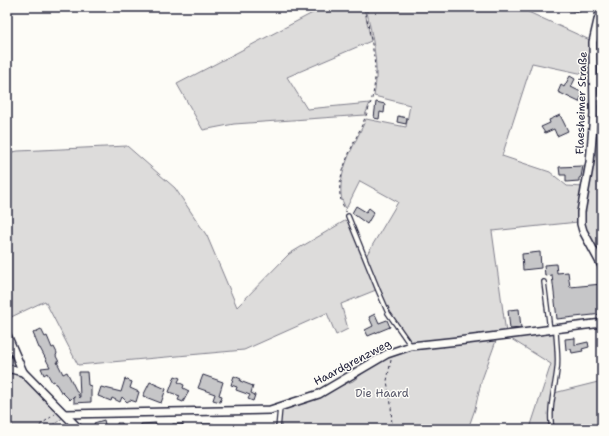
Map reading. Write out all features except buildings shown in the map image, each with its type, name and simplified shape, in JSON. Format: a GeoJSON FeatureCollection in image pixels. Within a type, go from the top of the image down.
{"type":"FeatureCollection","features":[{"type":"Feature","properties":{"kind":"street","name":"Flaesheimer Straße"},"geometry":{"type":"LineString","coordinates":[[601,7],[593,42],[594,114],[591,155],[581,212],[581,224],[583,231],[602,266]]}},
{"type":"Feature","properties":{"kind":"street","name":"Haardgrenzweg"},"geometry":{"type":"LineString","coordinates":[[63,412],[270,410],[319,394],[387,354],[411,346],[602,323]]}},
{"type":"Feature","properties":{"kind":"street"},"geometry":{"type":"LineString","coordinates":[[7,335],[23,372],[79,429]]}},
{"type":"Feature","properties":{"kind":"street"},"geometry":{"type":"LineString","coordinates":[[7,368],[23,372]]}},
{"type":"Feature","properties":{"kind":"lane"},"geometry":{"type":"LineString","coordinates":[[348,216],[388,313],[411,346]]}},
{"type":"Feature","properties":{"kind":"lane"},"geometry":{"type":"LineString","coordinates":[[544,282],[553,329],[558,368],[550,420],[552,429]]}},
{"type":"Feature","properties":{"kind":"lane"},"geometry":{"type":"LineString","coordinates":[[278,429],[280,407]]}},
{"type":"Feature","properties":{"kind":"path"},"geometry":{"type":"LineString","coordinates":[[348,216],[340,195],[343,168],[371,104],[374,88],[375,73],[373,47],[365,7]]}},
{"type":"Feature","properties":{"kind":"path"},"geometry":{"type":"LineString","coordinates":[[392,429],[391,404],[387,381],[393,352]]}},
{"type":"Feature","properties":{"kind":"path"},"geometry":{"type":"LineString","coordinates":[[34,429],[63,412]]}},
{"type":"Feature","properties":{"kind":"green space"},"geometry":{"type":"Polygon","coordinates":[[[324,7],[326,12],[341,7],[364,7],[371,41],[287,77],[307,109],[370,103],[365,115],[234,124],[203,130],[177,84],[324,7]]]}},
{"type":"Feature","properties":{"kind":"green space"},"geometry":{"type":"Polygon","coordinates":[[[366,7],[525,7],[524,10],[592,41],[593,76],[532,63],[502,156],[550,172],[567,186],[584,187],[578,222],[492,231],[506,333],[411,345],[390,313],[379,290],[366,256],[398,202],[360,181],[346,209],[341,196],[341,184],[345,165],[366,119],[406,127],[410,105],[374,96],[376,85],[376,62],[366,7]]]}},
{"type":"Feature","properties":{"kind":"green space"},"geometry":{"type":"Polygon","coordinates":[[[602,9],[602,262],[583,229],[588,175],[595,42],[602,9]]]}},
{"type":"Feature","properties":{"kind":"green space"},"geometry":{"type":"Polygon","coordinates":[[[127,146],[175,188],[207,236],[237,307],[289,254],[348,219],[376,290],[341,304],[348,329],[336,335],[327,313],[244,350],[78,365],[45,301],[7,319],[7,153],[18,151],[127,146]]]}},
{"type":"Feature","properties":{"kind":"green space"},"geometry":{"type":"Polygon","coordinates":[[[554,331],[556,368],[551,429],[530,428],[551,364],[508,337],[554,331]]]}},
{"type":"Feature","properties":{"kind":"green space","name":"Die Haard"},"geometry":{"type":"Polygon","coordinates":[[[497,338],[481,382],[475,409],[468,429],[279,429],[281,408],[353,381],[387,354],[411,346],[497,338]]]}},
{"type":"Feature","properties":{"kind":"green space"},"geometry":{"type":"Polygon","coordinates":[[[10,372],[26,380],[64,417],[48,429],[7,429],[7,373],[10,372]]]}},
{"type":"Feature","properties":{"kind":"green space"},"geometry":{"type":"Polygon","coordinates":[[[602,381],[602,429],[553,429],[551,420],[554,393],[602,381]]]}}]}
